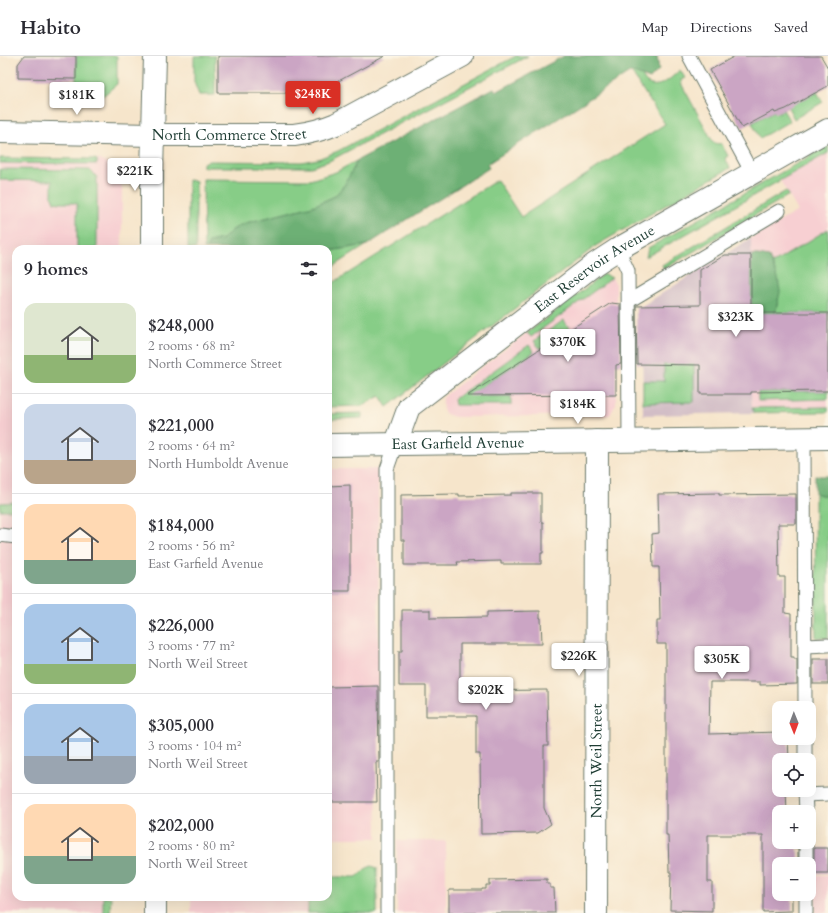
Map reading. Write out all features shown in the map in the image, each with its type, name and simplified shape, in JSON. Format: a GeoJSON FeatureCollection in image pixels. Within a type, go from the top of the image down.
{"type":"FeatureCollection","features":[{"type":"Feature","properties":{"kind":"street"},"geometry":{"type":"LineString","coordinates":[[152,245],[155,56]]}},
{"type":"Feature","properties":{"kind":"street","name":"North Commerce Street"},"geometry":{"type":"LineString","coordinates":[[0,132],[153,135],[294,135],[311,133],[336,124],[462,56]]}},
{"type":"Feature","properties":{"kind":"street","name":"East Reservoir Avenue"},"geometry":{"type":"LineString","coordinates":[[396,443],[409,407],[595,264],[618,249],[828,130]]}},
{"type":"Feature","properties":{"kind":"street","name":"East Garfield Avenue"},"geometry":{"type":"LineString","coordinates":[[332,445],[828,438]]}},
{"type":"Feature","properties":{"kind":"street","name":"North Weil Street"},"geometry":{"type":"LineString","coordinates":[[596,913],[597,441]]}},
{"type":"Feature","properties":{"kind":"street"},"geometry":{"type":"LineString","coordinates":[[155,901],[155,913]]}},
{"type":"Feature","properties":{"kind":"lane"},"geometry":{"type":"LineString","coordinates":[[689,56],[752,173]]}},
{"type":"Feature","properties":{"kind":"lane"},"geometry":{"type":"LineString","coordinates":[[629,301],[779,211]]}},
{"type":"Feature","properties":{"kind":"lane"},"geometry":{"type":"LineString","coordinates":[[618,249],[628,271],[629,441]]}},
{"type":"Feature","properties":{"kind":"lane"},"geometry":{"type":"LineString","coordinates":[[804,439],[806,701]]}},
{"type":"Feature","properties":{"kind":"lane"},"geometry":{"type":"LineString","coordinates":[[387,913],[387,469],[396,443]]}},
{"type":"Feature","properties":{"kind":"lane"},"geometry":{"type":"LineString","coordinates":[[0,535],[12,536]]}},
{"type":"Feature","properties":{"kind":"lane"},"geometry":{"type":"LineString","coordinates":[[806,646],[828,645]]}},
{"type":"Feature","properties":{"kind":"lane"},"geometry":{"type":"LineString","coordinates":[[816,793],[828,794]]}},
{"type":"Feature","properties":{"kind":"lane"},"geometry":{"type":"LineString","coordinates":[[806,901],[806,913]]}},
{"type":"Feature","properties":{"kind":"shaded area"},"geometry":{"type":"Polygon","coordinates":[[[828,146],[828,412],[754,413],[751,394],[751,238],[798,211],[777,175],[828,146]]]}},
{"type":"Feature","properties":{"kind":"shaded area"},"geometry":{"type":"Polygon","coordinates":[[[0,158],[100,159],[115,170],[121,181],[122,245],[12,245],[12,901],[111,901],[110,913],[0,913],[0,158]]]}},
{"type":"Feature","properties":{"kind":"shaded area"},"geometry":{"type":"Polygon","coordinates":[[[751,238],[751,394],[754,413],[643,415],[642,306],[751,238]]]}},
{"type":"Feature","properties":{"kind":"shaded area"},"geometry":{"type":"Polygon","coordinates":[[[604,274],[612,278],[616,284],[616,404],[610,415],[455,417],[446,414],[443,410],[442,401],[448,393],[604,274]]]}},
{"type":"Feature","properties":{"kind":"shaded area"},"geometry":{"type":"Polygon","coordinates":[[[332,469],[378,469],[379,762],[376,762],[377,838],[332,838],[332,469]]]}},
{"type":"Feature","properties":{"kind":"shaded area"},"geometry":{"type":"Polygon","coordinates":[[[397,841],[446,841],[446,913],[397,913],[397,841]]]}},
{"type":"Feature","properties":{"kind":"shaded area"},"geometry":{"type":"Polygon","coordinates":[[[816,875],[828,875],[828,913],[816,913],[816,875]]]}},
{"type":"Feature","properties":{"kind":"shaded area"},"geometry":{"type":"Polygon","coordinates":[[[377,879],[377,913],[191,913],[191,901],[332,901],[332,896],[377,879]]]}},
{"type":"Feature","properties":{"kind":"green space"},"geometry":{"type":"Polygon","coordinates":[[[76,56],[117,56],[117,84],[104,95],[73,95],[73,82],[76,82],[76,56]]]}},
{"type":"Feature","properties":{"kind":"green space"},"geometry":{"type":"Polygon","coordinates":[[[194,56],[215,56],[215,95],[199,95],[194,82],[194,56]]]}},
{"type":"Feature","properties":{"kind":"green space"},"geometry":{"type":"Polygon","coordinates":[[[516,56],[528,56],[329,161],[311,167],[203,167],[203,163],[209,161],[301,162],[318,159],[338,151],[516,56]]]}},
{"type":"Feature","properties":{"kind":"green space"},"geometry":{"type":"Polygon","coordinates":[[[564,56],[657,56],[659,70],[650,79],[631,72],[487,164],[489,168],[367,245],[332,250],[332,245],[208,245],[209,242],[223,239],[231,231],[242,224],[313,206],[335,196],[345,184],[358,160],[494,88],[496,92],[564,56]]]}},
{"type":"Feature","properties":{"kind":"green space"},"geometry":{"type":"Polygon","coordinates":[[[680,70],[685,78],[681,80],[682,85],[713,142],[718,144],[721,143],[728,156],[725,158],[730,168],[597,245],[387,407],[380,396],[362,406],[332,407],[332,283],[497,180],[521,217],[665,124],[631,72],[640,74],[647,83],[652,85],[661,84],[680,70]]]}},
{"type":"Feature","properties":{"kind":"green space"},"geometry":{"type":"Polygon","coordinates":[[[817,92],[823,102],[794,119],[788,107],[817,92]]]}},
{"type":"Feature","properties":{"kind":"green space"},"geometry":{"type":"Polygon","coordinates":[[[783,110],[790,121],[760,138],[752,123],[774,111],[776,114],[783,110]]]}},
{"type":"Feature","properties":{"kind":"green space"},"geometry":{"type":"Polygon","coordinates":[[[828,146],[828,153],[646,257],[648,248],[828,146]]]}},
{"type":"Feature","properties":{"kind":"green space"},"geometry":{"type":"Polygon","coordinates":[[[0,158],[94,159],[97,160],[97,164],[0,163],[0,158]]]}},
{"type":"Feature","properties":{"kind":"green space"},"geometry":{"type":"Polygon","coordinates":[[[358,160],[345,184],[335,196],[313,206],[242,224],[231,231],[223,239],[209,242],[208,245],[204,245],[203,179],[310,180],[336,172],[358,160]]]}},
{"type":"Feature","properties":{"kind":"green space"},"geometry":{"type":"Polygon","coordinates":[[[0,169],[90,170],[97,177],[97,245],[77,245],[77,203],[54,202],[52,197],[52,181],[0,180],[0,169]]]}},
{"type":"Feature","properties":{"kind":"green space"},"geometry":{"type":"Polygon","coordinates":[[[188,180],[196,181],[196,245],[188,245],[188,180]]]}},
{"type":"Feature","properties":{"kind":"green space"},"geometry":{"type":"Polygon","coordinates":[[[786,191],[789,195],[664,269],[662,265],[786,191]]]}},
{"type":"Feature","properties":{"kind":"green space"},"geometry":{"type":"Polygon","coordinates":[[[828,229],[828,313],[775,313],[779,288],[772,264],[828,229]]]}},
{"type":"Feature","properties":{"kind":"green space"},"geometry":{"type":"Polygon","coordinates":[[[367,245],[332,267],[332,250],[367,245]]]}},
{"type":"Feature","properties":{"kind":"green space"},"geometry":{"type":"Polygon","coordinates":[[[751,255],[769,257],[778,278],[780,292],[775,313],[751,381],[751,255]]]}},
{"type":"Feature","properties":{"kind":"green space"},"geometry":{"type":"Polygon","coordinates":[[[604,274],[612,278],[531,337],[527,333],[604,274]]]}},
{"type":"Feature","properties":{"kind":"green space"},"geometry":{"type":"Polygon","coordinates":[[[564,320],[570,330],[540,349],[534,341],[564,320]]]}},
{"type":"Feature","properties":{"kind":"green space"},"geometry":{"type":"Polygon","coordinates":[[[529,345],[534,352],[486,384],[486,396],[511,396],[511,405],[455,405],[454,399],[529,345]]]}},
{"type":"Feature","properties":{"kind":"green space"},"geometry":{"type":"Polygon","coordinates":[[[694,360],[694,402],[643,403],[643,381],[664,381],[664,364],[694,360]]]}},
{"type":"Feature","properties":{"kind":"green space"},"geometry":{"type":"Polygon","coordinates":[[[828,391],[828,399],[758,401],[758,392],[828,391]]]}},
{"type":"Feature","properties":{"kind":"green space"},"geometry":{"type":"Polygon","coordinates":[[[828,407],[828,412],[754,413],[752,408],[828,407]]]}},
{"type":"Feature","properties":{"kind":"green space"},"geometry":{"type":"Polygon","coordinates":[[[362,413],[362,418],[332,420],[332,414],[362,413]]]}},
{"type":"Feature","properties":{"kind":"green space"},"geometry":{"type":"Polygon","coordinates":[[[815,476],[828,476],[828,497],[815,493],[815,476]]]}},
{"type":"Feature","properties":{"kind":"green space"},"geometry":{"type":"Polygon","coordinates":[[[815,493],[828,497],[828,638],[816,638],[815,493]]]}},
{"type":"Feature","properties":{"kind":"green space"},"geometry":{"type":"Polygon","coordinates":[[[12,502],[12,510],[0,510],[0,503],[12,502]]]}},
{"type":"Feature","properties":{"kind":"green space"},"geometry":{"type":"Polygon","coordinates":[[[372,866],[377,868],[377,913],[308,913],[308,901],[332,901],[332,877],[356,877],[365,869],[372,866]]]}},
{"type":"Feature","properties":{"kind":"green space"},"geometry":{"type":"Polygon","coordinates":[[[103,901],[111,901],[110,913],[103,913],[103,901]]]}},
{"type":"Feature","properties":{"kind":"building"},"geometry":{"type":"Polygon","coordinates":[[[24,56],[76,56],[76,79],[18,78],[18,64],[24,56]]]}},
{"type":"Feature","properties":{"kind":"building"},"geometry":{"type":"Polygon","coordinates":[[[218,56],[385,56],[331,85],[303,84],[304,93],[218,93],[218,56]]]}},
{"type":"Feature","properties":{"kind":"building"},"geometry":{"type":"Polygon","coordinates":[[[735,56],[821,56],[828,68],[828,86],[786,109],[775,113],[774,111],[742,128],[710,70],[735,56]]]}},
{"type":"Feature","properties":{"kind":"building"},"geometry":{"type":"Polygon","coordinates":[[[725,255],[751,255],[751,313],[828,313],[828,391],[700,394],[700,365],[637,364],[636,306],[700,305],[700,270],[725,255]]]}},
{"type":"Feature","properties":{"kind":"building"},"geometry":{"type":"Polygon","coordinates":[[[611,303],[620,304],[621,364],[616,365],[616,395],[467,396],[611,303]]]}},
{"type":"Feature","properties":{"kind":"building"},"geometry":{"type":"Polygon","coordinates":[[[350,485],[350,591],[332,591],[332,486],[350,485]]]}},
{"type":"Feature","properties":{"kind":"building"},"geometry":{"type":"Polygon","coordinates":[[[511,493],[541,493],[543,553],[541,553],[541,564],[501,564],[501,561],[457,562],[458,565],[404,565],[404,540],[401,540],[401,495],[459,494],[459,496],[511,495],[511,493]]]}},
{"type":"Feature","properties":{"kind":"building"},"geometry":{"type":"Polygon","coordinates":[[[658,494],[796,494],[796,524],[778,524],[779,577],[785,577],[785,613],[791,614],[791,657],[797,659],[797,684],[760,685],[760,682],[710,682],[709,734],[772,732],[772,745],[788,745],[789,753],[772,753],[772,797],[786,797],[787,805],[772,805],[772,849],[798,849],[798,857],[772,857],[772,901],[792,901],[792,911],[763,912],[763,835],[708,835],[708,882],[712,882],[712,911],[670,910],[671,872],[669,872],[668,835],[666,835],[666,644],[657,644],[657,620],[660,620],[659,567],[653,567],[652,534],[659,533],[658,494]]]}},
{"type":"Feature","properties":{"kind":"building"},"geometry":{"type":"Polygon","coordinates":[[[402,610],[430,610],[430,618],[487,617],[487,612],[540,611],[542,644],[460,644],[460,691],[547,690],[548,746],[544,746],[544,808],[551,824],[538,833],[481,834],[480,754],[476,754],[476,716],[426,716],[426,686],[399,686],[399,651],[402,651],[402,610]]]}},
{"type":"Feature","properties":{"kind":"building"},"geometry":{"type":"Polygon","coordinates":[[[813,659],[828,659],[828,684],[813,684],[813,659]]]}},
{"type":"Feature","properties":{"kind":"building"},"geometry":{"type":"Polygon","coordinates":[[[378,686],[379,762],[376,762],[377,802],[332,802],[332,687],[378,686]]]}},
{"type":"Feature","properties":{"kind":"building"},"geometry":{"type":"Polygon","coordinates":[[[828,848],[828,873],[816,873],[816,857],[814,857],[814,849],[828,848]]]}},
{"type":"Feature","properties":{"kind":"building"},"geometry":{"type":"Polygon","coordinates":[[[547,879],[547,884],[550,884],[550,888],[554,888],[555,913],[449,913],[449,890],[482,890],[486,889],[486,885],[490,885],[490,880],[547,879]]]}}]}
